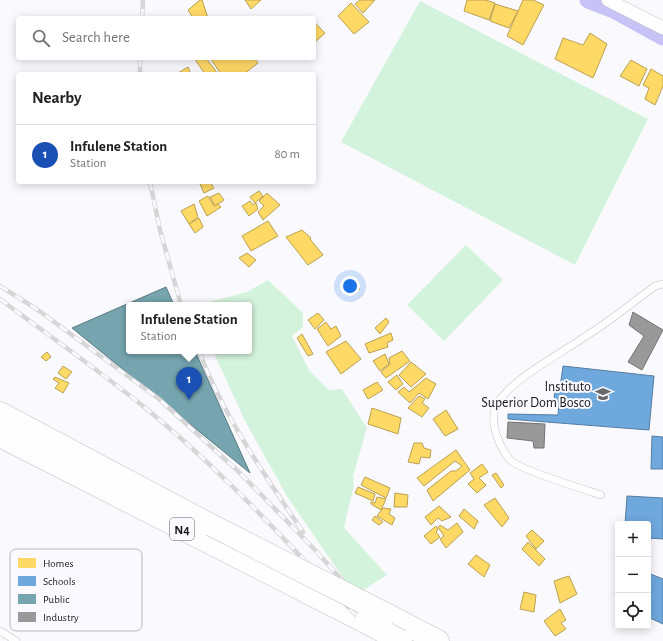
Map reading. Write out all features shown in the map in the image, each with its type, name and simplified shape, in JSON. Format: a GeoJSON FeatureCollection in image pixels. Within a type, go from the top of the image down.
{"type":"FeatureCollection","features":[{"type":"Feature","properties":{"kind":"highway","name":"N4"},"geometry":{"type":"LineString","coordinates":[[0,413],[211,525],[438,641]]}},
{"type":"Feature","properties":{"kind":"highway","name":"N4"},"geometry":{"type":"LineString","coordinates":[[0,436],[401,641]]}},
{"type":"Feature","properties":{"kind":"street"},"geometry":{"type":"LineString","coordinates":[[608,0],[663,28]]}},
{"type":"Feature","properties":{"kind":"lane"},"geometry":{"type":"LineString","coordinates":[[601,495],[535,472],[511,460],[497,438],[494,417],[495,408],[504,395],[523,377],[587,336],[655,286],[663,284]]}},
{"type":"Feature","properties":{"kind":"lane"},"geometry":{"type":"LineString","coordinates":[[0,631],[16,641]]}},
{"type":"Feature","properties":{"kind":"green space"},"geometry":{"type":"Polygon","coordinates":[[[420,1],[648,119],[575,265],[341,142],[420,1]]]}},
{"type":"Feature","properties":{"kind":"green space"},"geometry":{"type":"Polygon","coordinates":[[[466,245],[503,280],[444,341],[407,305],[466,245]]]}},
{"type":"Feature","properties":{"kind":"green space"},"geometry":{"type":"Polygon","coordinates":[[[268,280],[303,313],[303,327],[292,336],[309,370],[329,390],[342,389],[367,428],[353,476],[354,485],[344,528],[387,575],[355,595],[288,498],[246,423],[214,354],[252,354],[252,302],[209,302],[247,292],[268,280]]]}},
{"type":"Feature","properties":{"kind":"building: Homes"},"geometry":{"type":"Polygon","coordinates":[[[202,0],[207,16],[192,16],[188,10],[202,0]]]}},
{"type":"Feature","properties":{"kind":"building: Homes"},"geometry":{"type":"Polygon","coordinates":[[[245,0],[261,0],[251,9],[245,0]]]}},
{"type":"Feature","properties":{"kind":"building: Homes"},"geometry":{"type":"Polygon","coordinates":[[[360,0],[375,0],[363,13],[355,4],[360,0]]]}},
{"type":"Feature","properties":{"kind":"building: Homes"},"geometry":{"type":"Polygon","coordinates":[[[467,0],[486,0],[495,3],[489,20],[464,11],[467,0]]]}},
{"type":"Feature","properties":{"kind":"building: Homes"},"geometry":{"type":"Polygon","coordinates":[[[523,0],[533,0],[544,5],[523,45],[507,36],[523,0]]]}},
{"type":"Feature","properties":{"kind":"building: Homes"},"geometry":{"type":"Polygon","coordinates":[[[351,3],[369,22],[354,34],[338,16],[351,3]]]}},
{"type":"Feature","properties":{"kind":"building: Homes"},"geometry":{"type":"Polygon","coordinates":[[[495,4],[518,11],[509,28],[490,21],[495,4]]]}},
{"type":"Feature","properties":{"kind":"building: Homes"},"geometry":{"type":"Polygon","coordinates":[[[316,24],[325,33],[316,41],[316,24]]]}},
{"type":"Feature","properties":{"kind":"building: Homes"},"geometry":{"type":"Polygon","coordinates":[[[590,33],[607,44],[593,78],[555,59],[563,38],[583,45],[590,33]]]}},
{"type":"Feature","properties":{"kind":"building: Homes"},"geometry":{"type":"Polygon","coordinates":[[[195,60],[208,60],[216,72],[204,72],[195,60]]]}},
{"type":"Feature","properties":{"kind":"building: Homes"},"geometry":{"type":"Polygon","coordinates":[[[211,60],[256,60],[258,63],[247,72],[220,72],[211,60]]]}},
{"type":"Feature","properties":{"kind":"building: Homes"},"geometry":{"type":"Polygon","coordinates":[[[631,60],[647,69],[639,86],[620,76],[631,60]]]}},
{"type":"Feature","properties":{"kind":"building: Homes"},"geometry":{"type":"Polygon","coordinates":[[[188,67],[190,72],[180,72],[188,67]]]}},
{"type":"Feature","properties":{"kind":"building: Homes"},"geometry":{"type":"Polygon","coordinates":[[[651,69],[663,76],[663,86],[655,105],[645,99],[649,88],[643,85],[651,69]]]}},
{"type":"Feature","properties":{"kind":"building: Homes"},"geometry":{"type":"Polygon","coordinates":[[[200,184],[211,184],[214,188],[204,193],[200,184]]]}},
{"type":"Feature","properties":{"kind":"building: Homes"},"geometry":{"type":"Polygon","coordinates":[[[259,191],[263,196],[255,203],[250,197],[259,191]]]}},
{"type":"Feature","properties":{"kind":"building: Homes"},"geometry":{"type":"Polygon","coordinates":[[[219,193],[224,200],[215,206],[210,197],[219,193]]]}},
{"type":"Feature","properties":{"kind":"building: Homes"},"geometry":{"type":"Polygon","coordinates":[[[267,193],[280,205],[263,220],[258,212],[264,206],[259,201],[267,193]]]}},
{"type":"Feature","properties":{"kind":"building: Homes"},"geometry":{"type":"Polygon","coordinates":[[[208,196],[214,206],[218,204],[221,207],[207,216],[199,201],[208,196]]]}},
{"type":"Feature","properties":{"kind":"building: Homes"},"geometry":{"type":"Polygon","coordinates":[[[250,201],[253,205],[256,203],[258,209],[249,216],[242,206],[250,201]]]}},
{"type":"Feature","properties":{"kind":"building: Homes"},"geometry":{"type":"Polygon","coordinates":[[[194,204],[198,217],[189,224],[181,211],[194,204]]]}},
{"type":"Feature","properties":{"kind":"building: Homes"},"geometry":{"type":"Polygon","coordinates":[[[199,218],[203,227],[195,233],[189,224],[199,218]]]}},
{"type":"Feature","properties":{"kind":"building: Homes"},"geometry":{"type":"Polygon","coordinates":[[[268,221],[278,236],[251,251],[242,236],[268,221]]]}},
{"type":"Feature","properties":{"kind":"building: Homes"},"geometry":{"type":"Polygon","coordinates":[[[302,230],[311,238],[310,239],[323,255],[308,265],[286,237],[302,230]]]}},
{"type":"Feature","properties":{"kind":"building: Homes"},"geometry":{"type":"Polygon","coordinates":[[[247,253],[256,260],[249,267],[239,258],[247,253]]]}},
{"type":"Feature","properties":{"kind":"building: Homes"},"geometry":{"type":"Polygon","coordinates":[[[349,277],[360,289],[354,295],[342,282],[349,277]]]}},
{"type":"Feature","properties":{"kind":"building: Homes"},"geometry":{"type":"Polygon","coordinates":[[[318,313],[324,320],[315,329],[308,320],[318,313]]]}},
{"type":"Feature","properties":{"kind":"building: Homes"},"geometry":{"type":"Polygon","coordinates":[[[386,318],[389,322],[380,334],[375,328],[386,318]]]}},
{"type":"Feature","properties":{"kind":"building: Homes"},"geometry":{"type":"Polygon","coordinates":[[[326,322],[331,329],[336,326],[341,336],[328,346],[317,329],[326,322]]]}},
{"type":"Feature","properties":{"kind":"building: Homes"},"geometry":{"type":"Polygon","coordinates":[[[391,333],[393,340],[387,343],[388,347],[369,353],[365,344],[391,333]]]}},
{"type":"Feature","properties":{"kind":"building: Homes"},"geometry":{"type":"Polygon","coordinates":[[[302,334],[313,354],[308,356],[297,338],[302,334]]]}},
{"type":"Feature","properties":{"kind":"building: Homes"},"geometry":{"type":"Polygon","coordinates":[[[346,341],[361,359],[341,374],[326,352],[346,341]]]}},
{"type":"Feature","properties":{"kind":"building: Homes"},"geometry":{"type":"Polygon","coordinates":[[[402,351],[410,361],[386,378],[381,372],[390,364],[389,358],[402,351]]]}},
{"type":"Feature","properties":{"kind":"building: Homes"},"geometry":{"type":"Polygon","coordinates":[[[47,352],[51,357],[46,361],[41,357],[47,352]]]}},
{"type":"Feature","properties":{"kind":"building: Homes"},"geometry":{"type":"Polygon","coordinates":[[[385,354],[389,364],[380,371],[373,361],[385,354]]]}},
{"type":"Feature","properties":{"kind":"building: Homes"},"geometry":{"type":"Polygon","coordinates":[[[411,362],[426,374],[411,387],[399,375],[411,362]]]}},
{"type":"Feature","properties":{"kind":"building: Homes"},"geometry":{"type":"Polygon","coordinates":[[[63,366],[72,372],[66,379],[58,373],[63,366]]]}},
{"type":"Feature","properties":{"kind":"building: Homes"},"geometry":{"type":"Polygon","coordinates":[[[397,375],[403,384],[396,390],[388,382],[397,375]]]}},
{"type":"Feature","properties":{"kind":"building: Homes"},"geometry":{"type":"Polygon","coordinates":[[[55,377],[69,383],[63,393],[55,388],[59,383],[53,379],[55,377]]]}},
{"type":"Feature","properties":{"kind":"building: Homes"},"geometry":{"type":"Polygon","coordinates":[[[426,378],[436,384],[428,399],[419,393],[410,403],[398,392],[404,387],[409,392],[426,378]]]}},
{"type":"Feature","properties":{"kind":"building: Homes"},"geometry":{"type":"Polygon","coordinates":[[[377,382],[383,390],[368,399],[363,390],[377,382]]]}},
{"type":"Feature","properties":{"kind":"building: Homes"},"geometry":{"type":"Polygon","coordinates":[[[419,396],[425,399],[422,403],[429,408],[422,417],[408,408],[419,396]]]}},
{"type":"Feature","properties":{"kind":"building: Homes"},"geometry":{"type":"Polygon","coordinates":[[[372,408],[401,418],[398,434],[368,424],[372,408]]]}},
{"type":"Feature","properties":{"kind":"building: Homes"},"geometry":{"type":"Polygon","coordinates":[[[446,410],[458,429],[445,436],[433,419],[446,410]]]}},
{"type":"Feature","properties":{"kind":"building: Homes"},"geometry":{"type":"Polygon","coordinates":[[[414,443],[422,443],[424,448],[431,450],[430,458],[421,457],[419,464],[408,462],[414,443]]]}},
{"type":"Feature","properties":{"kind":"building: Homes"},"geometry":{"type":"Polygon","coordinates":[[[456,450],[470,470],[433,501],[427,490],[451,471],[456,471],[462,466],[455,461],[424,486],[417,478],[456,450]]]}},
{"type":"Feature","properties":{"kind":"building: Homes"},"geometry":{"type":"Polygon","coordinates":[[[482,464],[488,472],[479,478],[486,485],[477,493],[468,484],[474,479],[470,473],[482,464]]]}},
{"type":"Feature","properties":{"kind":"building: Homes"},"geometry":{"type":"Polygon","coordinates":[[[496,473],[504,485],[501,488],[492,475],[496,473]]]}},
{"type":"Feature","properties":{"kind":"building: Homes"},"geometry":{"type":"Polygon","coordinates":[[[365,477],[390,488],[386,498],[361,485],[365,477]]]}},
{"type":"Feature","properties":{"kind":"building: Homes"},"geometry":{"type":"Polygon","coordinates":[[[358,487],[375,494],[373,501],[355,493],[358,487]]]}},
{"type":"Feature","properties":{"kind":"building: Homes"},"geometry":{"type":"Polygon","coordinates":[[[395,493],[408,495],[407,507],[394,507],[395,493]]]}},
{"type":"Feature","properties":{"kind":"building: Homes"},"geometry":{"type":"Polygon","coordinates":[[[377,497],[386,499],[381,510],[371,504],[371,502],[375,503],[377,497]]]}},
{"type":"Feature","properties":{"kind":"building: Homes"},"geometry":{"type":"Polygon","coordinates":[[[495,498],[509,518],[502,527],[484,505],[495,498]]]}},
{"type":"Feature","properties":{"kind":"building: Homes"},"geometry":{"type":"Polygon","coordinates":[[[439,506],[451,517],[442,521],[438,518],[431,525],[425,517],[439,506]]]}},
{"type":"Feature","properties":{"kind":"building: Homes"},"geometry":{"type":"Polygon","coordinates":[[[383,508],[391,509],[389,514],[395,518],[392,525],[377,516],[383,508]]]}},
{"type":"Feature","properties":{"kind":"building: Homes"},"geometry":{"type":"Polygon","coordinates":[[[464,509],[478,521],[474,529],[459,516],[464,509]]]}},
{"type":"Feature","properties":{"kind":"building: Homes"},"geometry":{"type":"Polygon","coordinates":[[[375,516],[383,522],[379,525],[372,520],[375,516]]]}},
{"type":"Feature","properties":{"kind":"building: Homes"},"geometry":{"type":"Polygon","coordinates":[[[457,523],[463,532],[446,548],[440,539],[444,536],[438,527],[440,525],[448,530],[457,523]]]}},
{"type":"Feature","properties":{"kind":"building: Homes"},"geometry":{"type":"Polygon","coordinates":[[[436,526],[438,530],[436,532],[440,537],[431,544],[424,536],[436,526]]]}},
{"type":"Feature","properties":{"kind":"building: Homes"},"geometry":{"type":"Polygon","coordinates":[[[532,530],[544,541],[536,549],[526,536],[532,530]]]}},
{"type":"Feature","properties":{"kind":"building: Homes"},"geometry":{"type":"Polygon","coordinates":[[[528,542],[545,559],[539,566],[522,549],[528,542]]]}},
{"type":"Feature","properties":{"kind":"building: Homes"},"geometry":{"type":"Polygon","coordinates":[[[476,555],[490,565],[484,577],[468,564],[476,555]]]}},
{"type":"Feature","properties":{"kind":"building: Homes"},"geometry":{"type":"Polygon","coordinates":[[[569,576],[577,594],[560,603],[554,581],[569,576]]]}},
{"type":"Feature","properties":{"kind":"building: Homes"},"geometry":{"type":"Polygon","coordinates":[[[524,592],[536,595],[534,612],[520,609],[524,592]]]}},
{"type":"Feature","properties":{"kind":"building: Homes"},"geometry":{"type":"Polygon","coordinates":[[[560,609],[566,620],[561,623],[566,629],[555,636],[544,621],[560,609]]]}},
{"type":"Feature","properties":{"kind":"building: Schools","name":"Instituto Superior Dom Bosco"},"geometry":{"type":"Polygon","coordinates":[[[563,366],[654,376],[649,430],[508,419],[508,414],[558,415],[559,402],[554,401],[555,387],[560,387],[563,366]]]}},
{"type":"Feature","properties":{"kind":"building: Schools"},"geometry":{"type":"Polygon","coordinates":[[[652,436],[663,437],[663,469],[651,469],[652,436]]]}},
{"type":"Feature","properties":{"kind":"building: Schools"},"geometry":{"type":"Polygon","coordinates":[[[627,496],[663,498],[663,539],[651,538],[651,521],[625,521],[627,496]]]}},
{"type":"Feature","properties":{"kind":"building: Schools"},"geometry":{"type":"Polygon","coordinates":[[[651,574],[663,579],[663,624],[651,618],[651,574]]]}},
{"type":"Feature","properties":{"kind":"building: Public"},"geometry":{"type":"Polygon","coordinates":[[[166,287],[173,302],[132,302],[166,287]]]}},
{"type":"Feature","properties":{"kind":"building: Public"},"geometry":{"type":"Polygon","coordinates":[[[126,304],[126,354],[196,354],[250,473],[72,328],[126,304]]]}},
{"type":"Feature","properties":{"kind":"building: Industry"},"geometry":{"type":"Polygon","coordinates":[[[633,312],[663,330],[642,370],[628,362],[644,336],[629,325],[633,312]]]}},
{"type":"Feature","properties":{"kind":"building: Industry"},"geometry":{"type":"Polygon","coordinates":[[[508,422],[545,424],[544,448],[534,448],[533,441],[507,438],[508,422]]]}},
{"type":"Feature","properties":{"kind":"waterway"},"geometry":{"type":"LineString","coordinates":[[588,0],[614,10],[663,37]]}},
{"type":"Feature","properties":{"kind":"railway"},"geometry":{"type":"LineString","coordinates":[[142,16],[143,0]]}},
{"type":"Feature","properties":{"kind":"railway"},"geometry":{"type":"LineString","coordinates":[[140,60],[140,72]]}},
{"type":"Feature","properties":{"kind":"railway"},"geometry":{"type":"LineString","coordinates":[[150,184],[160,230],[180,302]]}},
{"type":"Feature","properties":{"kind":"railway"},"geometry":{"type":"LineString","coordinates":[[0,286],[38,310],[159,399],[240,473],[315,550],[397,641]]}},
{"type":"Feature","properties":{"kind":"railway"},"geometry":{"type":"LineString","coordinates":[[0,299],[108,379],[175,433],[265,519],[380,641]]}},
{"type":"Feature","properties":{"kind":"railway"},"geometry":{"type":"LineString","coordinates":[[200,354],[220,399],[233,422],[260,467],[303,532]]}},
{"type":"Feature","properties":{"kind":"place","name":"Instituto Superior Dom Bosco"},"geometry":{"type":"Point","coordinates":[603,394]}},
{"type":"Feature","properties":{"kind":"place","name":"Infulene Station"},"geometry":{"type":"Point","coordinates":[189,400]}}]}
